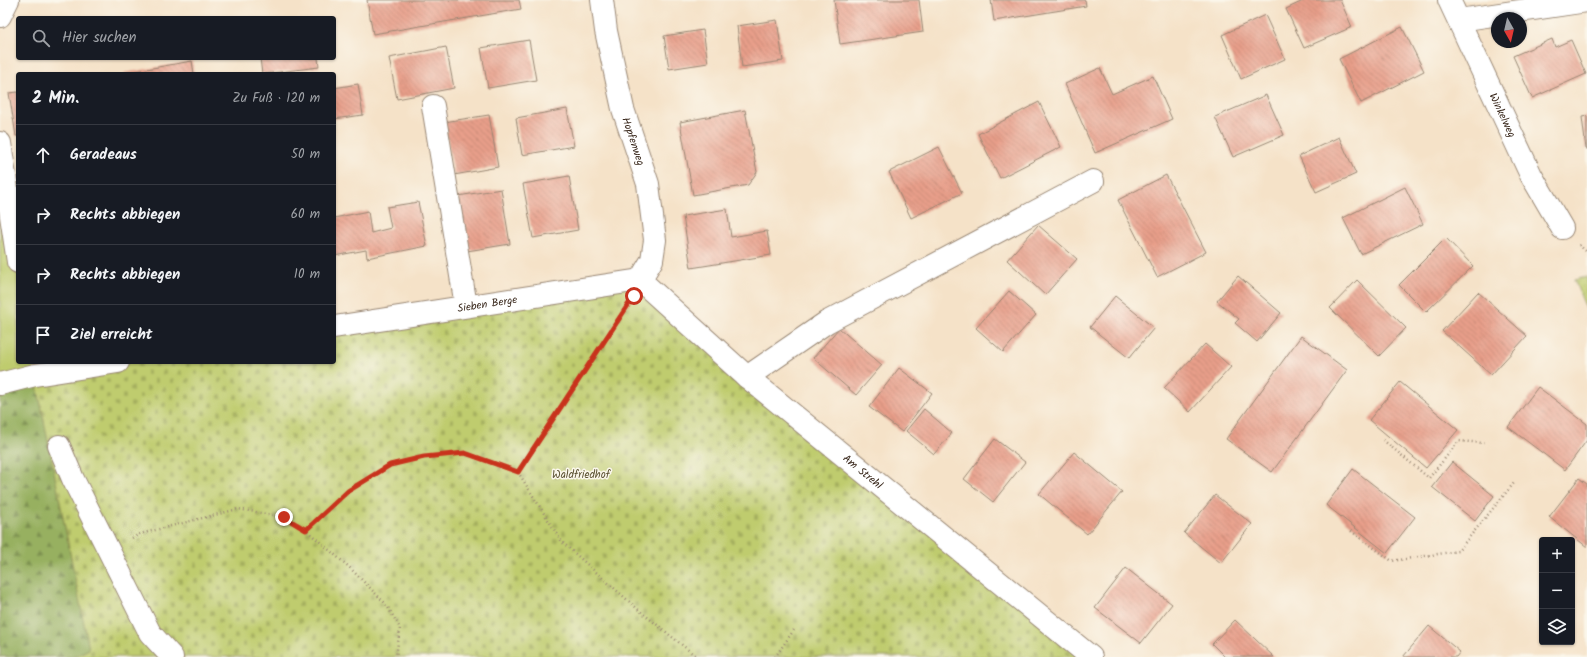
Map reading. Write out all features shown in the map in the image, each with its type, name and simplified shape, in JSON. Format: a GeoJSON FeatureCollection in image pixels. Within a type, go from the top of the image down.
{"type":"FeatureCollection","features":[{"type":"Feature","properties":{"kind":"street"},"geometry":{"type":"LineString","coordinates":[[0,16],[8,0]]}},
{"type":"Feature","properties":{"kind":"street","name":"Hopfenweg"},"geometry":{"type":"LineString","coordinates":[[602,0],[606,31],[623,109],[648,184],[655,240],[652,260],[640,280]]}},
{"type":"Feature","properties":{"kind":"street","name":"Winkelweg"},"geometry":{"type":"LineString","coordinates":[[1450,0],[1530,175],[1562,228]]}},
{"type":"Feature","properties":{"kind":"street"},"geometry":{"type":"LineString","coordinates":[[1459,20],[1587,1]]}},
{"type":"Feature","properties":{"kind":"street"},"geometry":{"type":"LineString","coordinates":[[433,106],[466,306]]}},
{"type":"Feature","properties":{"kind":"street"},"geometry":{"type":"LineString","coordinates":[[0,143],[16,249]]}},
{"type":"Feature","properties":{"kind":"street"},"geometry":{"type":"LineString","coordinates":[[747,377],[827,322],[1093,181]]}},
{"type":"Feature","properties":{"kind":"street","name":"Sieben Berge"},"geometry":{"type":"LineString","coordinates":[[336,327],[640,280]]}},
{"type":"Feature","properties":{"kind":"street","name":"Am Strehl"},"geometry":{"type":"LineString","coordinates":[[640,280],[747,377],[1091,657]]}},
{"type":"Feature","properties":{"kind":"street"},"geometry":{"type":"LineString","coordinates":[[0,384],[34,368],[90,364]]}},
{"type":"Feature","properties":{"kind":"street"},"geometry":{"type":"LineString","coordinates":[[59,446],[73,479],[150,633],[172,657]]}},
{"type":"Feature","properties":{"kind":"path"},"geometry":{"type":"LineString","coordinates":[[518,472],[626,308]]}},
{"type":"Feature","properties":{"kind":"path"},"geometry":{"type":"LineString","coordinates":[[1383,440],[1429,478],[1459,441],[1484,443]]}},
{"type":"Feature","properties":{"kind":"path"},"geometry":{"type":"LineString","coordinates":[[306,530],[348,491],[390,465],[424,457],[465,453],[518,472],[562,542],[640,611],[697,657]]}},
{"type":"Feature","properties":{"kind":"path"},"geometry":{"type":"LineString","coordinates":[[1351,531],[1392,561],[1458,551],[1514,483]]}},
{"type":"Feature","properties":{"kind":"path"},"geometry":{"type":"LineString","coordinates":[[109,552],[140,534],[238,509],[284,517],[306,530],[349,567],[386,604],[400,628],[396,657]]}},
{"type":"Feature","properties":{"kind":"path"},"geometry":{"type":"LineString","coordinates":[[775,657],[794,630]]}},
{"type":"Feature","properties":{"kind":"green space"},"geometry":{"type":"Polygon","coordinates":[[[0,145],[16,251],[16,364],[33,364],[35,375],[0,385],[0,145]]]}},
{"type":"Feature","properties":{"kind":"green space"},"geometry":{"type":"Polygon","coordinates":[[[1587,277],[1587,311],[1574,280],[1587,277]]]}},
{"type":"Feature","properties":{"kind":"green space","name":"Waldfriedhof"},"geometry":{"type":"Polygon","coordinates":[[[640,280],[1091,657],[74,657],[89,649],[35,375],[105,364],[336,364],[336,327],[640,280]]]}},
{"type":"Feature","properties":{"kind":"green space"},"geometry":{"type":"Polygon","coordinates":[[[35,375],[90,649],[74,657],[0,657],[0,386],[35,375]]]}},
{"type":"Feature","properties":{"kind":"building"},"geometry":{"type":"Polygon","coordinates":[[[367,0],[519,0],[521,9],[373,34],[367,0]]]}},
{"type":"Feature","properties":{"kind":"building"},"geometry":{"type":"Polygon","coordinates":[[[834,0],[919,0],[923,32],[840,44],[834,0]]]}},
{"type":"Feature","properties":{"kind":"building"},"geometry":{"type":"Polygon","coordinates":[[[991,0],[1085,0],[1086,6],[994,21],[991,0]]]}},
{"type":"Feature","properties":{"kind":"building"},"geometry":{"type":"Polygon","coordinates":[[[1305,0],[1340,0],[1352,27],[1304,48],[1286,9],[1305,0]]]}},
{"type":"Feature","properties":{"kind":"building"},"geometry":{"type":"Polygon","coordinates":[[[1265,15],[1285,59],[1241,79],[1222,35],[1265,15]]]}},
{"type":"Feature","properties":{"kind":"building"},"geometry":{"type":"Polygon","coordinates":[[[777,20],[783,61],[742,67],[737,26],[777,20]]]}},
{"type":"Feature","properties":{"kind":"building"},"geometry":{"type":"Polygon","coordinates":[[[1402,27],[1424,71],[1361,103],[1339,59],[1402,27]]]}},
{"type":"Feature","properties":{"kind":"building"},"geometry":{"type":"Polygon","coordinates":[[[703,30],[708,63],[669,69],[664,36],[703,30]]]}},
{"type":"Feature","properties":{"kind":"building"},"geometry":{"type":"Polygon","coordinates":[[[1552,39],[1555,47],[1571,40],[1586,74],[1532,98],[1513,56],[1552,39]]]}},
{"type":"Feature","properties":{"kind":"building"},"geometry":{"type":"Polygon","coordinates":[[[529,40],[536,80],[488,88],[481,48],[529,40]]]}},
{"type":"Feature","properties":{"kind":"building"},"geometry":{"type":"Polygon","coordinates":[[[446,47],[454,88],[397,99],[389,58],[446,47]]]}},
{"type":"Feature","properties":{"kind":"building"},"geometry":{"type":"Polygon","coordinates":[[[260,60],[318,60],[319,67],[278,72],[262,72],[260,60]]]}},
{"type":"Feature","properties":{"kind":"building"},"geometry":{"type":"Polygon","coordinates":[[[192,61],[194,72],[130,72],[192,61]]]}},
{"type":"Feature","properties":{"kind":"building"},"geometry":{"type":"Polygon","coordinates":[[[1100,68],[1112,94],[1153,76],[1172,119],[1095,153],[1065,84],[1100,68]]]}},
{"type":"Feature","properties":{"kind":"building"},"geometry":{"type":"Polygon","coordinates":[[[358,84],[363,115],[336,119],[336,88],[358,84]]]}},
{"type":"Feature","properties":{"kind":"building"},"geometry":{"type":"Polygon","coordinates":[[[16,92],[16,136],[9,93],[16,92]]]}},
{"type":"Feature","properties":{"kind":"building"},"geometry":{"type":"Polygon","coordinates":[[[1266,95],[1284,135],[1233,157],[1215,117],[1266,95]]]}},
{"type":"Feature","properties":{"kind":"building"},"geometry":{"type":"Polygon","coordinates":[[[1039,102],[1061,147],[1000,178],[978,134],[1039,102]]]}},
{"type":"Feature","properties":{"kind":"building"},"geometry":{"type":"Polygon","coordinates":[[[567,109],[574,146],[522,155],[516,118],[567,109]]]}},
{"type":"Feature","properties":{"kind":"building"},"geometry":{"type":"Polygon","coordinates":[[[745,110],[757,172],[748,185],[693,195],[680,122],[745,110]]]}},
{"type":"Feature","properties":{"kind":"building"},"geometry":{"type":"Polygon","coordinates":[[[489,115],[498,167],[454,175],[444,122],[489,115]]]}},
{"type":"Feature","properties":{"kind":"building"},"geometry":{"type":"Polygon","coordinates":[[[1587,116],[1587,149],[1586,149],[1582,117],[1587,116]]]}},
{"type":"Feature","properties":{"kind":"building"},"geometry":{"type":"Polygon","coordinates":[[[1339,137],[1356,174],[1316,192],[1299,156],[1339,137]]]}},
{"type":"Feature","properties":{"kind":"building"},"geometry":{"type":"Polygon","coordinates":[[[939,147],[962,193],[911,218],[889,172],[939,147]]]}},
{"type":"Feature","properties":{"kind":"building"},"geometry":{"type":"Polygon","coordinates":[[[1166,175],[1206,252],[1157,277],[1118,200],[1166,175]]]}},
{"type":"Feature","properties":{"kind":"building"},"geometry":{"type":"Polygon","coordinates":[[[569,176],[578,230],[533,238],[523,184],[569,176]]]}},
{"type":"Feature","properties":{"kind":"building"},"geometry":{"type":"Polygon","coordinates":[[[1405,187],[1423,224],[1361,254],[1343,218],[1405,187]]]}},
{"type":"Feature","properties":{"kind":"building"},"geometry":{"type":"Polygon","coordinates":[[[501,189],[510,244],[467,251],[458,196],[501,189]]]}},
{"type":"Feature","properties":{"kind":"building"},"geometry":{"type":"Polygon","coordinates":[[[418,202],[427,246],[367,258],[366,250],[336,256],[336,218],[368,211],[371,233],[391,228],[387,207],[418,202]]]}},
{"type":"Feature","properties":{"kind":"building"},"geometry":{"type":"Polygon","coordinates":[[[727,209],[731,237],[767,231],[771,255],[691,268],[683,216],[727,209]]]}},
{"type":"Feature","properties":{"kind":"building"},"geometry":{"type":"Polygon","coordinates":[[[1038,225],[1077,259],[1045,295],[1007,260],[1038,225]]]}},
{"type":"Feature","properties":{"kind":"building"},"geometry":{"type":"Polygon","coordinates":[[[1446,238],[1473,266],[1426,312],[1399,285],[1446,238]]]}},
{"type":"Feature","properties":{"kind":"building"},"geometry":{"type":"Polygon","coordinates":[[[1238,276],[1281,313],[1257,342],[1235,323],[1239,319],[1217,301],[1238,276]]]}},
{"type":"Feature","properties":{"kind":"building"},"geometry":{"type":"Polygon","coordinates":[[[1357,280],[1406,328],[1379,356],[1330,308],[1357,280]]]}},
{"type":"Feature","properties":{"kind":"building"},"geometry":{"type":"Polygon","coordinates":[[[1009,291],[1036,315],[1003,352],[976,328],[1009,291]]]}},
{"type":"Feature","properties":{"kind":"building"},"geometry":{"type":"Polygon","coordinates":[[[1478,292],[1527,336],[1491,375],[1442,331],[1478,292]]]}},
{"type":"Feature","properties":{"kind":"building"},"geometry":{"type":"Polygon","coordinates":[[[1115,296],[1154,328],[1129,358],[1090,327],[1115,296]]]}},
{"type":"Feature","properties":{"kind":"building"},"geometry":{"type":"Polygon","coordinates":[[[839,328],[882,365],[856,395],[813,358],[839,328]]]}},
{"type":"Feature","properties":{"kind":"building"},"geometry":{"type":"Polygon","coordinates":[[[1301,336],[1347,370],[1272,472],[1226,439],[1301,336]]]}},
{"type":"Feature","properties":{"kind":"building"},"geometry":{"type":"Polygon","coordinates":[[[1205,344],[1231,367],[1190,412],[1164,388],[1205,344]]]}},
{"type":"Feature","properties":{"kind":"building"},"geometry":{"type":"Polygon","coordinates":[[[899,368],[932,393],[902,432],[869,407],[899,368]]]}},
{"type":"Feature","properties":{"kind":"building"},"geometry":{"type":"Polygon","coordinates":[[[1400,382],[1458,430],[1426,468],[1369,420],[1400,382]]]}},
{"type":"Feature","properties":{"kind":"building"},"geometry":{"type":"Polygon","coordinates":[[[1538,387],[1587,424],[1587,440],[1565,470],[1508,427],[1538,387]]]}},
{"type":"Feature","properties":{"kind":"building"},"geometry":{"type":"Polygon","coordinates":[[[924,409],[952,433],[934,454],[906,431],[924,409]]]}},
{"type":"Feature","properties":{"kind":"building"},"geometry":{"type":"Polygon","coordinates":[[[995,439],[1025,462],[993,502],[964,479],[995,439]]]}},
{"type":"Feature","properties":{"kind":"building"},"geometry":{"type":"Polygon","coordinates":[[[1074,452],[1122,492],[1087,534],[1039,494],[1074,452]]]}},
{"type":"Feature","properties":{"kind":"building"},"geometry":{"type":"Polygon","coordinates":[[[1452,462],[1494,496],[1475,521],[1432,487],[1452,462]]]}},
{"type":"Feature","properties":{"kind":"building"},"geometry":{"type":"Polygon","coordinates":[[[1353,469],[1415,517],[1387,553],[1326,505],[1353,469]]]}},
{"type":"Feature","properties":{"kind":"building"},"geometry":{"type":"Polygon","coordinates":[[[1579,478],[1587,484],[1587,547],[1549,517],[1579,478]]]}},
{"type":"Feature","properties":{"kind":"building"},"geometry":{"type":"Polygon","coordinates":[[[1215,495],[1252,524],[1221,563],[1184,533],[1215,495]]]}},
{"type":"Feature","properties":{"kind":"building"},"geometry":{"type":"Polygon","coordinates":[[[1126,568],[1172,604],[1141,643],[1095,608],[1126,568]]]}},
{"type":"Feature","properties":{"kind":"building"},"geometry":{"type":"Polygon","coordinates":[[[1235,620],[1274,657],[1225,657],[1212,644],[1235,620]]]}},
{"type":"Feature","properties":{"kind":"building"},"geometry":{"type":"Polygon","coordinates":[[[1429,626],[1460,652],[1456,657],[1403,657],[1429,626]]]}},
{"type":"Feature","properties":{"kind":"route"},"geometry":{"type":"LineString","coordinates":[[284,517],[306,530],[348,491],[390,465],[424,457],[465,453],[518,472],[634,296]]}}]}
